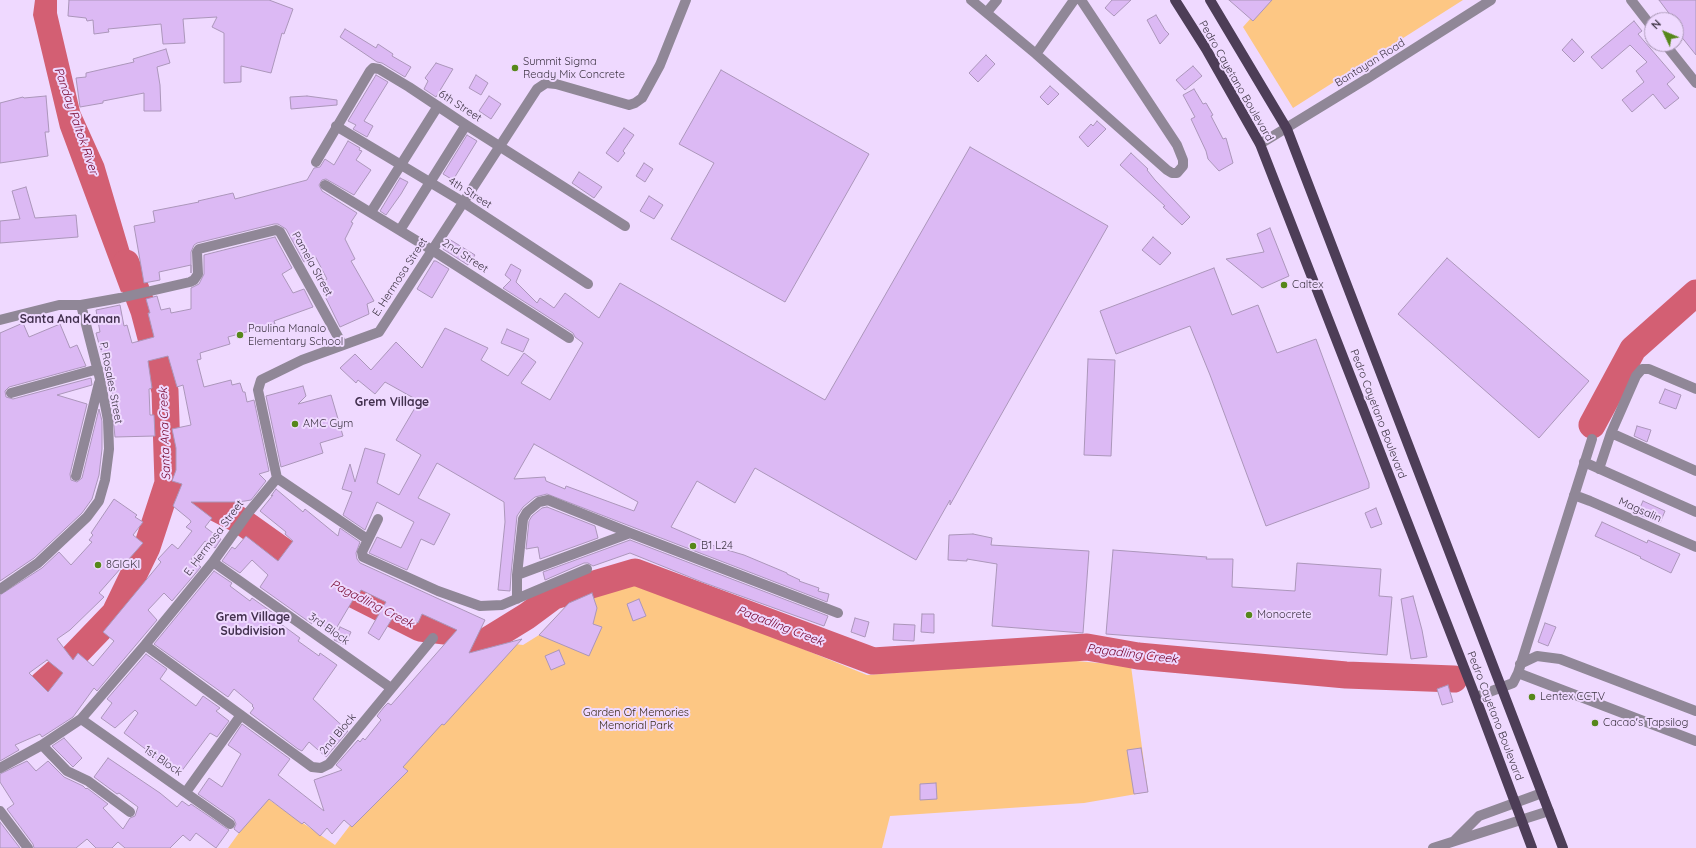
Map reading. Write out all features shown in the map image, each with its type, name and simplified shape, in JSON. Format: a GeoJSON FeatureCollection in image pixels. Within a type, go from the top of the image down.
{"type":"FeatureCollection","features":[{"type":"Feature","properties":{"kind":"main road","name":"Pedro Cayetano Boulevard"},"geometry":{"type":"LineString","coordinates":[[1175,0],[1206,49],[1260,144],[1476,697],[1532,848]]}},
{"type":"Feature","properties":{"kind":"main road","name":"Pedro Cayetano Boulevard"},"geometry":{"type":"LineString","coordinates":[[1210,0],[1287,129],[1563,848]]}},
{"type":"Feature","properties":{"kind":"street","name":"E. Hermosa Street"},"geometry":{"type":"LineString","coordinates":[[0,768],[42,745],[81,719],[145,645],[213,562],[246,516],[277,478],[258,390],[259,384],[262,380],[271,374],[342,344],[379,332],[537,88],[546,83],[556,84],[629,105],[642,98],[660,65],[686,0]]}},
{"type":"Feature","properties":{"kind":"street"},"geometry":{"type":"LineString","coordinates":[[971,0],[1036,54],[1167,170],[1172,173],[1177,173],[1183,166],[1183,160],[1177,145],[1081,0]]}},
{"type":"Feature","properties":{"kind":"street"},"geometry":{"type":"LineString","coordinates":[[987,12],[997,0]]}},
{"type":"Feature","properties":{"kind":"street"},"geometry":{"type":"LineString","coordinates":[[1036,54],[1074,0]]}},
{"type":"Feature","properties":{"kind":"street","name":"Bantayan Road"},"geometry":{"type":"LineString","coordinates":[[1260,144],[1287,129],[1491,0]]}},
{"type":"Feature","properties":{"kind":"street"},"geometry":{"type":"LineString","coordinates":[[1631,0],[1644,17]]}},
{"type":"Feature","properties":{"kind":"street"},"geometry":{"type":"LineString","coordinates":[[1671,52],[1696,83]]}},
{"type":"Feature","properties":{"kind":"street","name":"6th Street"},"geometry":{"type":"LineString","coordinates":[[316,162],[336,126],[373,68],[385,73],[438,106],[625,226]]}},
{"type":"Feature","properties":{"kind":"street"},"geometry":{"type":"LineString","coordinates":[[371,212],[438,106]]}},
{"type":"Feature","properties":{"kind":"street"},"geometry":{"type":"LineString","coordinates":[[400,230],[431,183],[466,125]]}},
{"type":"Feature","properties":{"kind":"street","name":"4th Street"},"geometry":{"type":"LineString","coordinates":[[336,126],[464,202],[588,284]]}},
{"type":"Feature","properties":{"kind":"street","name":"2nd Street"},"geometry":{"type":"LineString","coordinates":[[326,185],[432,250],[569,338]]}},
{"type":"Feature","properties":{"kind":"street","name":"Pamela Street"},"geometry":{"type":"LineString","coordinates":[[0,320],[59,305],[81,305],[120,298],[194,280],[198,274],[198,249],[278,230],[342,344]]}},
{"type":"Feature","properties":{"kind":"street","name":"P. Rosales Street"},"geometry":{"type":"LineString","coordinates":[[0,589],[38,563],[87,517],[99,501],[105,480],[109,449],[108,420],[99,374],[81,305]]}},
{"type":"Feature","properties":{"kind":"street"},"geometry":{"type":"LineString","coordinates":[[1476,697],[1513,683],[1574,495],[1611,433],[1636,376],[1642,369],[1649,369],[1696,389]]}},
{"type":"Feature","properties":{"kind":"street"},"geometry":{"type":"LineString","coordinates":[[11,393],[99,374],[76,476]]}},
{"type":"Feature","properties":{"kind":"street"},"geometry":{"type":"LineString","coordinates":[[1611,433],[1696,471]]}},
{"type":"Feature","properties":{"kind":"street"},"geometry":{"type":"LineString","coordinates":[[1592,439],[1592,466]]}},
{"type":"Feature","properties":{"kind":"street"},"geometry":{"type":"LineString","coordinates":[[1592,466],[1696,512]]}},
{"type":"Feature","properties":{"kind":"street"},"geometry":{"type":"LineString","coordinates":[[277,478],[367,539]]}},
{"type":"Feature","properties":{"kind":"street","name":"Magsalin"},"geometry":{"type":"LineString","coordinates":[[1574,495],[1696,547]]}},
{"type":"Feature","properties":{"kind":"street"},"geometry":{"type":"LineString","coordinates":[[517,599],[517,575],[523,519],[527,512],[539,502],[548,500],[630,533],[838,612]]}},
{"type":"Feature","properties":{"kind":"street"},"geometry":{"type":"LineString","coordinates":[[378,519],[367,539],[362,552],[363,557],[438,591],[480,606],[502,606],[587,569]]}},
{"type":"Feature","properties":{"kind":"street"},"geometry":{"type":"LineString","coordinates":[[517,575],[630,533]]}},
{"type":"Feature","properties":{"kind":"street","name":"3rd Block"},"geometry":{"type":"LineString","coordinates":[[213,562],[391,688]]}},
{"type":"Feature","properties":{"kind":"street","name":"2nd Block"},"geometry":{"type":"LineString","coordinates":[[145,645],[312,767],[321,768],[330,764],[433,638]]}},
{"type":"Feature","properties":{"kind":"street"},"geometry":{"type":"LineString","coordinates":[[1519,668],[1537,656],[1560,659],[1696,711]]}},
{"type":"Feature","properties":{"kind":"street"},"geometry":{"type":"LineString","coordinates":[[1519,668],[1696,741]]}},
{"type":"Feature","properties":{"kind":"street"},"geometry":{"type":"LineString","coordinates":[[186,792],[241,715]]}},
{"type":"Feature","properties":{"kind":"street","name":"1st Block"},"geometry":{"type":"LineString","coordinates":[[81,719],[230,824]]}},
{"type":"Feature","properties":{"kind":"street"},"geometry":{"type":"LineString","coordinates":[[42,745],[67,771],[88,781],[130,812]]}},
{"type":"Feature","properties":{"kind":"street"},"geometry":{"type":"LineString","coordinates":[[1454,841],[1478,816],[1542,793]]}},
{"type":"Feature","properties":{"kind":"street"},"geometry":{"type":"LineString","coordinates":[[0,811],[28,848]]}},
{"type":"Feature","properties":{"kind":"street"},"geometry":{"type":"LineString","coordinates":[[1433,848],[1549,811]]}},
{"type":"Feature","properties":{"kind":"street"},"geometry":{"type":"LineString","coordinates":[[1490,812],[1495,828]]}},
{"type":"Feature","properties":{"kind":"green space"},"geometry":{"type":"Polygon","coordinates":[[[1267,0],[1463,0],[1293,108],[1243,27],[1267,0]]]}},
{"type":"Feature","properties":{"kind":"green space","name":"Garden Of Memories Memorial Park"},"geometry":{"type":"Polygon","coordinates":[[[641,583],[867,675],[1066,660],[1131,666],[1148,792],[1084,803],[890,816],[882,848],[228,848],[265,797],[335,845],[485,649],[506,643],[523,645],[539,635],[569,603],[592,593],[641,583]]]}},
{"type":"Feature","properties":{"kind":"water","name":"Panday Paltok River"},"geometry":{"type":"Polygon","coordinates":[[[35,0],[57,0],[57,13],[80,111],[104,164],[140,286],[121,292],[60,128],[33,15],[35,0]]]}},
{"type":"Feature","properties":{"kind":"building"},"geometry":{"type":"Polygon","coordinates":[[[69,0],[269,0],[293,9],[284,34],[282,33],[271,73],[241,66],[241,82],[224,83],[224,33],[212,27],[217,17],[183,19],[185,43],[163,44],[161,24],[108,29],[109,32],[94,34],[93,20],[87,21],[86,18],[68,16],[69,0]]]}},
{"type":"Feature","properties":{"kind":"building"},"geometry":{"type":"Polygon","coordinates":[[[1112,0],[1131,0],[1114,16],[1105,8],[1112,0]]]}},
{"type":"Feature","properties":{"kind":"building"},"geometry":{"type":"Polygon","coordinates":[[[1229,0],[1272,0],[1253,21],[1229,0]]]}},
{"type":"Feature","properties":{"kind":"building"},"geometry":{"type":"Polygon","coordinates":[[[1659,0],[1696,0],[1696,55],[1684,40],[1684,12],[1668,12],[1659,0]]]}},
{"type":"Feature","properties":{"kind":"building"},"geometry":{"type":"Polygon","coordinates":[[[1156,15],[1169,34],[1160,44],[1147,20],[1156,15]]]}},
{"type":"Feature","properties":{"kind":"building"},"geometry":{"type":"Polygon","coordinates":[[[1634,21],[1642,31],[1638,34],[1644,41],[1644,52],[1653,52],[1675,77],[1667,84],[1679,98],[1665,109],[1653,94],[1632,112],[1622,100],[1644,82],[1636,71],[1647,62],[1630,45],[1602,69],[1591,57],[1634,21]]]}},
{"type":"Feature","properties":{"kind":"building"},"geometry":{"type":"Polygon","coordinates":[[[345,29],[376,48],[378,44],[393,54],[392,56],[411,67],[405,77],[382,63],[377,62],[340,37],[345,29]]]}},
{"type":"Feature","properties":{"kind":"building"},"geometry":{"type":"Polygon","coordinates":[[[1572,39],[1584,52],[1574,62],[1562,50],[1572,39]]]}},
{"type":"Feature","properties":{"kind":"building"},"geometry":{"type":"Polygon","coordinates":[[[166,49],[170,63],[157,67],[160,85],[161,111],[144,111],[144,93],[80,107],[76,78],[86,77],[86,73],[134,62],[133,59],[166,49]]]}},
{"type":"Feature","properties":{"kind":"building"},"geometry":{"type":"Polygon","coordinates":[[[986,55],[995,64],[978,82],[969,73],[986,55]]]}},
{"type":"Feature","properties":{"kind":"building"},"geometry":{"type":"Polygon","coordinates":[[[436,63],[453,69],[436,97],[424,89],[428,81],[425,78],[436,63]]]}},
{"type":"Feature","properties":{"kind":"building"},"geometry":{"type":"Polygon","coordinates":[[[1193,66],[1202,76],[1185,90],[1176,80],[1193,66]]]}},
{"type":"Feature","properties":{"kind":"building"},"geometry":{"type":"Polygon","coordinates":[[[721,70],[869,154],[785,302],[671,239],[714,163],[679,144],[721,70]]]}},
{"type":"Feature","properties":{"kind":"building"},"geometry":{"type":"Polygon","coordinates":[[[376,75],[388,82],[364,121],[373,126],[367,137],[353,129],[356,125],[348,121],[376,75]]]}},
{"type":"Feature","properties":{"kind":"building"},"geometry":{"type":"Polygon","coordinates":[[[476,75],[488,83],[481,95],[469,88],[476,75]]]}},
{"type":"Feature","properties":{"kind":"building"},"geometry":{"type":"Polygon","coordinates":[[[1050,86],[1059,94],[1048,105],[1040,97],[1050,86]]]}},
{"type":"Feature","properties":{"kind":"building"},"geometry":{"type":"Polygon","coordinates":[[[1194,89],[1203,104],[1206,103],[1213,115],[1211,116],[1223,139],[1226,138],[1233,163],[1219,171],[1208,159],[1206,151],[1191,119],[1195,117],[1183,95],[1194,89]]]}},
{"type":"Feature","properties":{"kind":"building"},"geometry":{"type":"Polygon","coordinates":[[[46,96],[49,132],[45,132],[48,156],[0,163],[0,103],[23,97],[46,96]]]}},
{"type":"Feature","properties":{"kind":"building"},"geometry":{"type":"Polygon","coordinates":[[[307,96],[337,100],[337,105],[291,109],[290,97],[307,96]]]}},
{"type":"Feature","properties":{"kind":"building"},"geometry":{"type":"Polygon","coordinates":[[[489,96],[501,104],[491,119],[479,111],[489,96]]]}},
{"type":"Feature","properties":{"kind":"building"},"geometry":{"type":"Polygon","coordinates":[[[1097,121],[1106,129],[1088,147],[1079,137],[1091,124],[1093,126],[1097,121]]]}},
{"type":"Feature","properties":{"kind":"building"},"geometry":{"type":"Polygon","coordinates":[[[624,128],[634,135],[623,151],[625,153],[618,162],[606,153],[624,128]]]}},
{"type":"Feature","properties":{"kind":"building"},"geometry":{"type":"Polygon","coordinates":[[[467,135],[477,141],[453,180],[443,174],[467,135]]]}},
{"type":"Feature","properties":{"kind":"building"},"geometry":{"type":"Polygon","coordinates":[[[348,141],[360,148],[359,150],[362,151],[356,160],[371,170],[354,195],[326,179],[322,180],[319,185],[322,191],[357,213],[351,222],[353,223],[345,239],[355,259],[351,261],[374,301],[367,304],[369,314],[340,327],[319,284],[327,279],[315,256],[304,262],[286,229],[278,224],[197,243],[194,245],[191,252],[191,265],[159,272],[160,280],[144,283],[134,226],[155,222],[153,211],[199,202],[198,201],[233,193],[235,199],[307,180],[314,168],[320,167],[325,159],[334,165],[348,141]]]}},
{"type":"Feature","properties":{"kind":"building"},"geometry":{"type":"Polygon","coordinates":[[[970,147],[1108,226],[950,505],[950,500],[916,560],[755,468],[735,503],[697,481],[671,527],[717,547],[744,555],[787,573],[800,580],[799,581],[819,588],[818,591],[829,594],[827,602],[547,494],[535,497],[523,507],[517,516],[510,591],[498,590],[505,522],[504,502],[437,463],[418,498],[450,514],[434,545],[421,539],[407,570],[369,553],[377,537],[401,548],[414,522],[377,502],[365,530],[343,515],[352,492],[342,489],[350,464],[355,482],[365,448],[385,454],[377,483],[399,495],[421,455],[396,440],[419,401],[385,382],[375,394],[358,380],[356,383],[340,368],[355,354],[371,370],[396,342],[422,368],[445,328],[488,348],[481,360],[508,376],[524,353],[536,362],[521,383],[550,400],[583,343],[575,337],[573,333],[503,288],[511,280],[505,275],[511,264],[521,270],[516,282],[537,303],[540,298],[554,308],[565,293],[599,318],[620,283],[825,400],[970,147]],[[534,444],[514,479],[545,477],[546,481],[565,489],[566,486],[634,511],[638,502],[534,444]]]}},
{"type":"Feature","properties":{"kind":"building"},"geometry":{"type":"Polygon","coordinates":[[[1131,153],[1148,169],[1147,170],[1155,180],[1190,217],[1182,225],[1163,207],[1165,206],[1120,165],[1131,153]]]}},
{"type":"Feature","properties":{"kind":"building"},"geometry":{"type":"Polygon","coordinates":[[[644,163],[653,169],[645,182],[636,176],[644,163]]]}},
{"type":"Feature","properties":{"kind":"building"},"geometry":{"type":"Polygon","coordinates":[[[579,172],[602,187],[594,198],[572,183],[579,172]]]}},
{"type":"Feature","properties":{"kind":"building"},"geometry":{"type":"Polygon","coordinates":[[[400,178],[408,182],[386,215],[380,211],[400,178]]]}},
{"type":"Feature","properties":{"kind":"building"},"geometry":{"type":"Polygon","coordinates":[[[26,187],[35,218],[76,215],[78,237],[0,243],[0,221],[20,219],[12,191],[26,187]]]}},
{"type":"Feature","properties":{"kind":"building"},"geometry":{"type":"Polygon","coordinates":[[[649,196],[663,205],[654,219],[640,211],[649,196]]]}},
{"type":"Feature","properties":{"kind":"building"},"geometry":{"type":"Polygon","coordinates":[[[1270,228],[1289,276],[1262,288],[1226,259],[1264,252],[1257,234],[1270,228]]]}},
{"type":"Feature","properties":{"kind":"building"},"geometry":{"type":"Polygon","coordinates":[[[275,237],[292,268],[282,274],[293,293],[304,289],[313,307],[274,321],[275,324],[228,337],[230,344],[200,353],[201,359],[197,360],[204,387],[231,380],[232,385],[240,383],[243,392],[245,392],[247,402],[254,400],[269,471],[259,474],[266,481],[251,500],[239,502],[191,502],[212,518],[205,527],[221,539],[215,548],[205,541],[191,559],[201,567],[172,601],[164,593],[148,610],[157,620],[97,691],[94,688],[73,717],[42,737],[40,734],[15,745],[19,750],[0,761],[0,595],[42,568],[59,552],[71,565],[92,542],[89,540],[93,535],[91,533],[114,499],[137,515],[135,517],[143,522],[133,535],[143,543],[99,593],[104,597],[70,630],[57,639],[73,660],[78,653],[93,666],[114,641],[103,632],[161,562],[158,559],[172,544],[178,549],[192,531],[186,527],[191,522],[190,520],[173,506],[182,484],[172,481],[176,470],[176,448],[172,429],[191,425],[183,385],[177,387],[168,356],[148,361],[152,388],[149,389],[150,415],[154,415],[155,436],[115,437],[112,408],[116,406],[96,333],[100,332],[96,310],[120,305],[124,326],[127,325],[132,343],[154,337],[146,299],[157,296],[161,310],[170,308],[171,313],[191,309],[191,288],[199,284],[204,274],[204,255],[275,237]],[[47,660],[29,673],[48,692],[63,673],[47,660]]]}},
{"type":"Feature","properties":{"kind":"building"},"geometry":{"type":"Polygon","coordinates":[[[1153,237],[1171,253],[1160,265],[1142,250],[1153,237]]]}},
{"type":"Feature","properties":{"kind":"building"},"geometry":{"type":"Polygon","coordinates":[[[449,239],[475,255],[468,265],[443,249],[449,239]]]}},
{"type":"Feature","properties":{"kind":"building"},"geometry":{"type":"Polygon","coordinates":[[[1447,258],[1589,381],[1539,438],[1398,314],[1447,258]]]}},
{"type":"Feature","properties":{"kind":"building"},"geometry":{"type":"Polygon","coordinates":[[[434,261],[449,269],[432,298],[417,289],[434,261]]]}},
{"type":"Feature","properties":{"kind":"building"},"geometry":{"type":"Polygon","coordinates":[[[1214,268],[1232,315],[1258,305],[1277,353],[1316,339],[1369,483],[1369,488],[1266,526],[1210,375],[1190,326],[1116,354],[1100,311],[1214,268]]]}},
{"type":"Feature","properties":{"kind":"building"},"geometry":{"type":"Polygon","coordinates":[[[23,323],[29,337],[60,324],[70,348],[77,345],[86,366],[9,387],[5,391],[6,397],[13,399],[91,378],[92,385],[57,395],[87,404],[70,474],[71,480],[77,482],[82,478],[99,409],[102,421],[102,449],[99,475],[92,499],[82,513],[34,558],[0,581],[0,333],[23,323]]]}},
{"type":"Feature","properties":{"kind":"building"},"geometry":{"type":"Polygon","coordinates":[[[507,329],[529,339],[523,352],[501,343],[507,329]]]}},
{"type":"Feature","properties":{"kind":"building"},"geometry":{"type":"Polygon","coordinates":[[[1088,359],[1115,360],[1111,456],[1084,455],[1088,359]]]}},
{"type":"Feature","properties":{"kind":"building","name":"AMC Gym"},"geometry":{"type":"Polygon","coordinates":[[[303,386],[306,396],[298,404],[331,395],[343,436],[320,443],[323,453],[281,467],[266,396],[303,386]]]}},
{"type":"Feature","properties":{"kind":"building"},"geometry":{"type":"Polygon","coordinates":[[[1665,389],[1681,395],[1676,409],[1659,403],[1665,389]]]}},
{"type":"Feature","properties":{"kind":"building"},"geometry":{"type":"Polygon","coordinates":[[[1637,426],[1651,430],[1647,442],[1634,436],[1637,426]]]}},
{"type":"Feature","properties":{"kind":"building"},"geometry":{"type":"Polygon","coordinates":[[[276,489],[303,512],[305,509],[338,536],[340,528],[360,542],[356,553],[357,559],[360,563],[485,620],[469,653],[522,639],[444,725],[442,724],[403,767],[408,771],[352,827],[344,820],[332,834],[327,828],[320,836],[304,822],[302,824],[269,799],[239,833],[234,829],[236,824],[234,819],[198,794],[209,778],[222,787],[241,754],[228,745],[242,724],[290,759],[278,775],[324,811],[314,780],[342,770],[336,765],[358,740],[360,742],[363,738],[365,740],[381,720],[377,716],[384,707],[388,703],[391,705],[457,630],[422,614],[418,623],[395,614],[379,640],[368,633],[386,602],[361,590],[359,594],[357,593],[334,632],[314,620],[312,624],[260,587],[268,575],[252,560],[240,573],[222,561],[232,547],[235,549],[246,536],[278,561],[293,541],[285,534],[286,532],[260,511],[276,489]]]}},
{"type":"Feature","properties":{"kind":"building"},"geometry":{"type":"Polygon","coordinates":[[[1643,501],[1665,511],[1660,523],[1637,514],[1643,501]]]}},
{"type":"Feature","properties":{"kind":"building"},"geometry":{"type":"Polygon","coordinates":[[[547,507],[595,526],[598,538],[540,559],[538,547],[526,549],[529,521],[532,516],[542,508],[547,507]]]}},
{"type":"Feature","properties":{"kind":"building"},"geometry":{"type":"Polygon","coordinates":[[[1376,508],[1382,524],[1371,528],[1365,513],[1376,508]]]}},
{"type":"Feature","properties":{"kind":"building"},"geometry":{"type":"Polygon","coordinates":[[[1602,522],[1647,543],[1648,540],[1680,554],[1671,573],[1640,558],[1641,557],[1595,536],[1602,522]]]}},
{"type":"Feature","properties":{"kind":"building"},"geometry":{"type":"Polygon","coordinates":[[[973,534],[992,538],[991,545],[1089,551],[1083,633],[992,626],[997,564],[967,559],[967,561],[948,560],[949,535],[973,534]]]}},
{"type":"Feature","properties":{"kind":"building"},"geometry":{"type":"Polygon","coordinates":[[[630,540],[828,616],[824,626],[702,582],[630,553],[593,566],[588,563],[584,563],[545,580],[543,572],[630,540]]]}},
{"type":"Feature","properties":{"kind":"building","name":"Monocrete"},"geometry":{"type":"Polygon","coordinates":[[[1113,550],[1207,557],[1206,559],[1233,559],[1232,587],[1295,591],[1297,563],[1381,569],[1379,596],[1392,597],[1387,655],[1106,634],[1113,550]]]}},
{"type":"Feature","properties":{"kind":"building"},"geometry":{"type":"Polygon","coordinates":[[[214,571],[232,583],[230,586],[250,601],[252,598],[276,615],[274,619],[300,638],[298,641],[319,656],[320,653],[337,665],[313,699],[348,731],[326,757],[309,742],[302,751],[298,749],[250,713],[254,708],[252,706],[253,705],[234,689],[228,697],[154,644],[214,571]]]}},
{"type":"Feature","properties":{"kind":"building"},"geometry":{"type":"Polygon","coordinates":[[[592,593],[597,608],[593,624],[602,627],[589,656],[539,635],[569,603],[592,593]]]}},
{"type":"Feature","properties":{"kind":"building"},"geometry":{"type":"Polygon","coordinates":[[[1413,596],[1427,657],[1411,659],[1401,599],[1413,596]]]}},
{"type":"Feature","properties":{"kind":"building"},"geometry":{"type":"Polygon","coordinates":[[[639,599],[646,616],[633,621],[627,604],[639,599]]]}},
{"type":"Feature","properties":{"kind":"building"},"geometry":{"type":"Polygon","coordinates":[[[922,614],[934,614],[934,633],[921,632],[922,614]]]}},
{"type":"Feature","properties":{"kind":"building"},"geometry":{"type":"Polygon","coordinates":[[[855,618],[869,622],[865,637],[851,632],[855,618]]]}},
{"type":"Feature","properties":{"kind":"building"},"geometry":{"type":"Polygon","coordinates":[[[1545,623],[1556,627],[1548,646],[1538,642],[1545,623]]]}},
{"type":"Feature","properties":{"kind":"building"},"geometry":{"type":"Polygon","coordinates":[[[894,624],[915,625],[914,641],[893,640],[894,624]]]}},
{"type":"Feature","properties":{"kind":"building"},"geometry":{"type":"Polygon","coordinates":[[[340,627],[351,632],[345,645],[334,640],[340,627]]]}},
{"type":"Feature","properties":{"kind":"building"},"geometry":{"type":"Polygon","coordinates":[[[559,650],[565,664],[551,670],[545,656],[559,650]]]}},
{"type":"Feature","properties":{"kind":"building"},"geometry":{"type":"Polygon","coordinates":[[[146,654],[167,669],[160,679],[196,706],[203,696],[220,708],[216,711],[229,721],[217,737],[210,733],[178,776],[147,753],[148,751],[124,733],[138,713],[135,710],[115,728],[101,718],[112,703],[107,699],[146,654]]]}},
{"type":"Feature","properties":{"kind":"building"},"geometry":{"type":"Polygon","coordinates":[[[1448,685],[1453,702],[1442,705],[1437,689],[1448,685]]]}},
{"type":"Feature","properties":{"kind":"building"},"geometry":{"type":"Polygon","coordinates":[[[64,738],[82,758],[73,767],[52,746],[64,738]]]}},
{"type":"Feature","properties":{"kind":"building"},"geometry":{"type":"Polygon","coordinates":[[[1141,748],[1148,792],[1134,794],[1127,750],[1141,748]]]}},
{"type":"Feature","properties":{"kind":"building"},"geometry":{"type":"Polygon","coordinates":[[[108,758],[160,793],[177,807],[182,801],[189,806],[191,804],[229,830],[216,848],[196,833],[190,841],[183,835],[170,848],[125,848],[118,842],[112,848],[96,848],[87,839],[76,848],[34,848],[33,844],[7,809],[14,804],[0,782],[0,774],[27,761],[36,771],[48,761],[64,777],[86,789],[87,788],[108,804],[103,808],[123,829],[130,818],[135,816],[138,807],[94,777],[108,758]]]}},
{"type":"Feature","properties":{"kind":"building"},"geometry":{"type":"Polygon","coordinates":[[[936,783],[937,799],[920,800],[920,784],[936,783]]]}},
{"type":"Feature","properties":{"kind":"building"},"geometry":{"type":"Polygon","coordinates":[[[0,822],[20,848],[0,848],[0,822]]]}},
{"type":"Feature","properties":{"kind":"waterway","name":"Santa Ana Creek"},"geometry":{"type":"LineString","coordinates":[[0,718],[67,663],[115,613],[147,547],[168,483],[165,391],[144,311],[126,263]]}},
{"type":"Feature","properties":{"kind":"waterway","name":"Pagadling Creek"},"geometry":{"type":"LineString","coordinates":[[1592,425],[1633,349],[1696,293]]}},
{"type":"Feature","properties":{"kind":"waterway","name":"Pagadling Creek"},"geometry":{"type":"LineString","coordinates":[[168,483],[241,521],[321,578],[420,628],[453,632],[480,645],[527,616],[554,596],[635,572],[873,661],[1087,647],[1138,656],[1346,675],[1454,679]]}},
{"type":"Feature","properties":{"kind":"place","name":"Summit Sigma Ready Mix Concrete"},"geometry":{"type":"Point","coordinates":[515,68]}},
{"type":"Feature","properties":{"kind":"place","name":"Caltex"},"geometry":{"type":"Point","coordinates":[1284,285]}},
{"type":"Feature","properties":{"kind":"place","name":"Paulina Manalo Elementary School"},"geometry":{"type":"Point","coordinates":[240,335]}},
{"type":"Feature","properties":{"kind":"place","name":"AMC Gym"},"geometry":{"type":"Point","coordinates":[295,424]}},
{"type":"Feature","properties":{"kind":"place","name":"B1 L24"},"geometry":{"type":"Point","coordinates":[693,546]}},
{"type":"Feature","properties":{"kind":"place","name":"8GIGKI"},"geometry":{"type":"Point","coordinates":[98,565]}},
{"type":"Feature","properties":{"kind":"place","name":"Monocrete"},"geometry":{"type":"Point","coordinates":[1249,615]}},
{"type":"Feature","properties":{"kind":"place","name":"Lentex CCTV"},"geometry":{"type":"Point","coordinates":[1532,697]}},
{"type":"Feature","properties":{"kind":"place","name":"Cacao's Tapsilog"},"geometry":{"type":"Point","coordinates":[1595,723]}},
{"type":"Feature","properties":{"kind":"district","name":"Santa Ana Kanan"},"geometry":{"type":"Point","coordinates":[70,319]}},
{"type":"Feature","properties":{"kind":"district","name":"Grem Village"},"geometry":{"type":"Point","coordinates":[392,402]}},
{"type":"Feature","properties":{"kind":"district","name":"Grem Village Subdivision"},"geometry":{"type":"Point","coordinates":[253,624]}}]}
